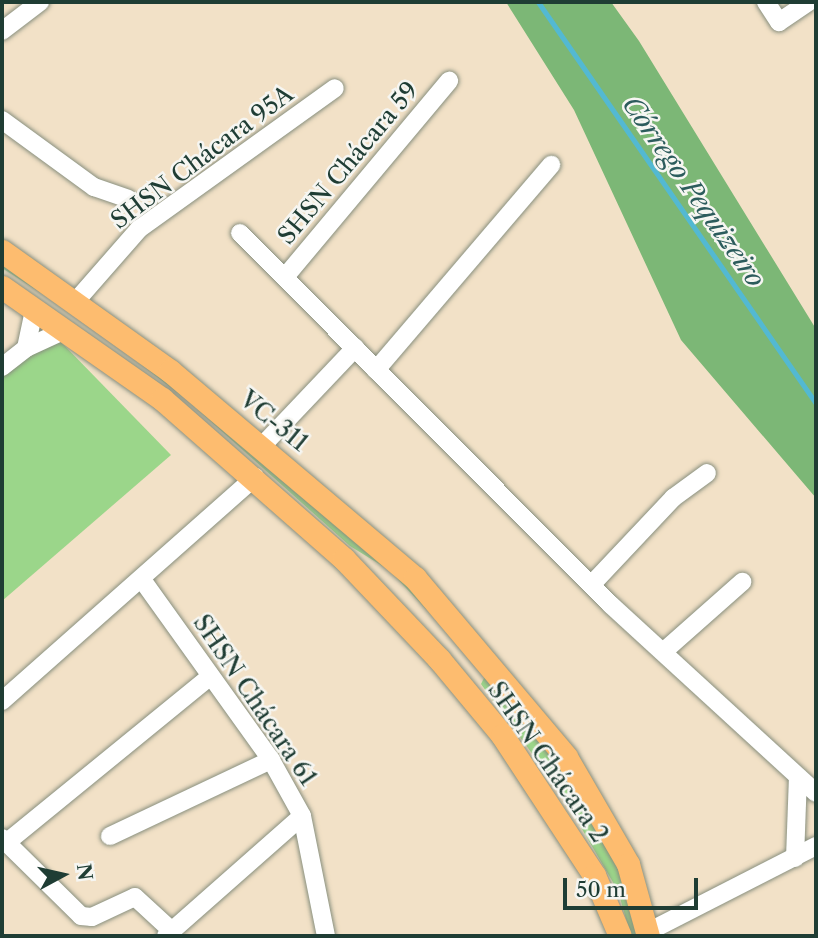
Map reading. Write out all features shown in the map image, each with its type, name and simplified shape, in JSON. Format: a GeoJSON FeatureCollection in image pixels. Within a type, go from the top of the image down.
{"type":"FeatureCollection","features":[{"type":"Feature","properties":{"kind":"main road","name":"VC-311"},"geometry":{"type":"LineString","coordinates":[[2,251],[76,301],[263,445],[381,546],[456,624],[488,659],[566,757],[612,832],[638,891],[648,934]]}},
{"type":"Feature","properties":{"kind":"main road","name":"SHSN Chácara 2"},"geometry":{"type":"LineString","coordinates":[[2,287],[162,399],[256,477],[344,559],[459,682],[549,801],[617,927]]}},
{"type":"Feature","properties":{"kind":"main road"},"geometry":{"type":"LineString","coordinates":[[426,645],[456,624]]}},
{"type":"Feature","properties":{"kind":"main road"},"geometry":{"type":"LineString","coordinates":[[459,682],[488,659]]}},
{"type":"Feature","properties":{"kind":"street"},"geometry":{"type":"LineString","coordinates":[[2,31],[40,2]]}},
{"type":"Feature","properties":{"kind":"street"},"geometry":{"type":"LineString","coordinates":[[766,2],[779,22],[809,2]]}},
{"type":"Feature","properties":{"kind":"street","name":"SHSN Chácara 59"},"geometry":{"type":"LineString","coordinates":[[285,277],[449,81]]}},
{"type":"Feature","properties":{"kind":"street","name":"SHSN Chácara 95A"},"geometry":{"type":"LineString","coordinates":[[76,301],[139,229],[335,88]]}},
{"type":"Feature","properties":{"kind":"street"},"geometry":{"type":"LineString","coordinates":[[2,120],[94,187],[128,200]]}},
{"type":"Feature","properties":{"kind":"street"},"geometry":{"type":"LineString","coordinates":[[376,370],[551,166]]}},
{"type":"Feature","properties":{"kind":"street"},"geometry":{"type":"LineString","coordinates":[[240,233],[663,652],[816,793]]}},
{"type":"Feature","properties":{"kind":"street"},"geometry":{"type":"LineString","coordinates":[[26,348],[34,309]]}},
{"type":"Feature","properties":{"kind":"street"},"geometry":{"type":"LineString","coordinates":[[2,367],[26,348],[65,330]]}},
{"type":"Feature","properties":{"kind":"street"},"geometry":{"type":"LineString","coordinates":[[263,445],[355,348]]}},
{"type":"Feature","properties":{"kind":"street"},"geometry":{"type":"LineString","coordinates":[[593,583],[673,498],[708,473]]}},
{"type":"Feature","properties":{"kind":"street"},"geometry":{"type":"LineString","coordinates":[[2,701],[143,581],[256,477]]}},
{"type":"Feature","properties":{"kind":"street","name":"SHSN Chácara 61"},"geometry":{"type":"LineString","coordinates":[[143,581],[271,760],[302,816],[326,936]]}},
{"type":"Feature","properties":{"kind":"street"},"geometry":{"type":"LineString","coordinates":[[663,652],[743,582]]}},
{"type":"Feature","properties":{"kind":"street"},"geometry":{"type":"LineString","coordinates":[[211,676],[4,840],[81,916],[92,917],[135,897],[169,934],[302,816]]}},
{"type":"Feature","properties":{"kind":"street"},"geometry":{"type":"LineString","coordinates":[[110,835],[271,760]]}},
{"type":"Feature","properties":{"kind":"street"},"geometry":{"type":"LineString","coordinates":[[794,858],[798,777]]}},
{"type":"Feature","properties":{"kind":"street"},"geometry":{"type":"LineString","coordinates":[[648,934],[816,846]]}},
{"type":"Feature","properties":{"kind":"green space"},"geometry":{"type":"Polygon","coordinates":[[[506,2],[611,2],[639,41],[816,329],[816,498],[681,340],[574,110],[506,2]]]}},
{"type":"Feature","properties":{"kind":"green space"},"geometry":{"type":"Polygon","coordinates":[[[2,259],[159,367],[422,590],[441,625],[389,570],[350,546],[188,401],[89,324],[2,268],[2,259]]]}},
{"type":"Feature","properties":{"kind":"green space"},"geometry":{"type":"Polygon","coordinates":[[[61,342],[171,455],[2,601],[2,367],[26,348],[61,342]]]}},
{"type":"Feature","properties":{"kind":"green space"},"geometry":{"type":"Polygon","coordinates":[[[486,674],[547,745],[621,857],[641,936],[631,936],[618,891],[561,793],[481,684],[486,674]]]}},
{"type":"Feature","properties":{"kind":"waterway","name":"Córrego Pequizeiro"},"geometry":{"type":"LineString","coordinates":[[538,2],[816,404]]}}]}
